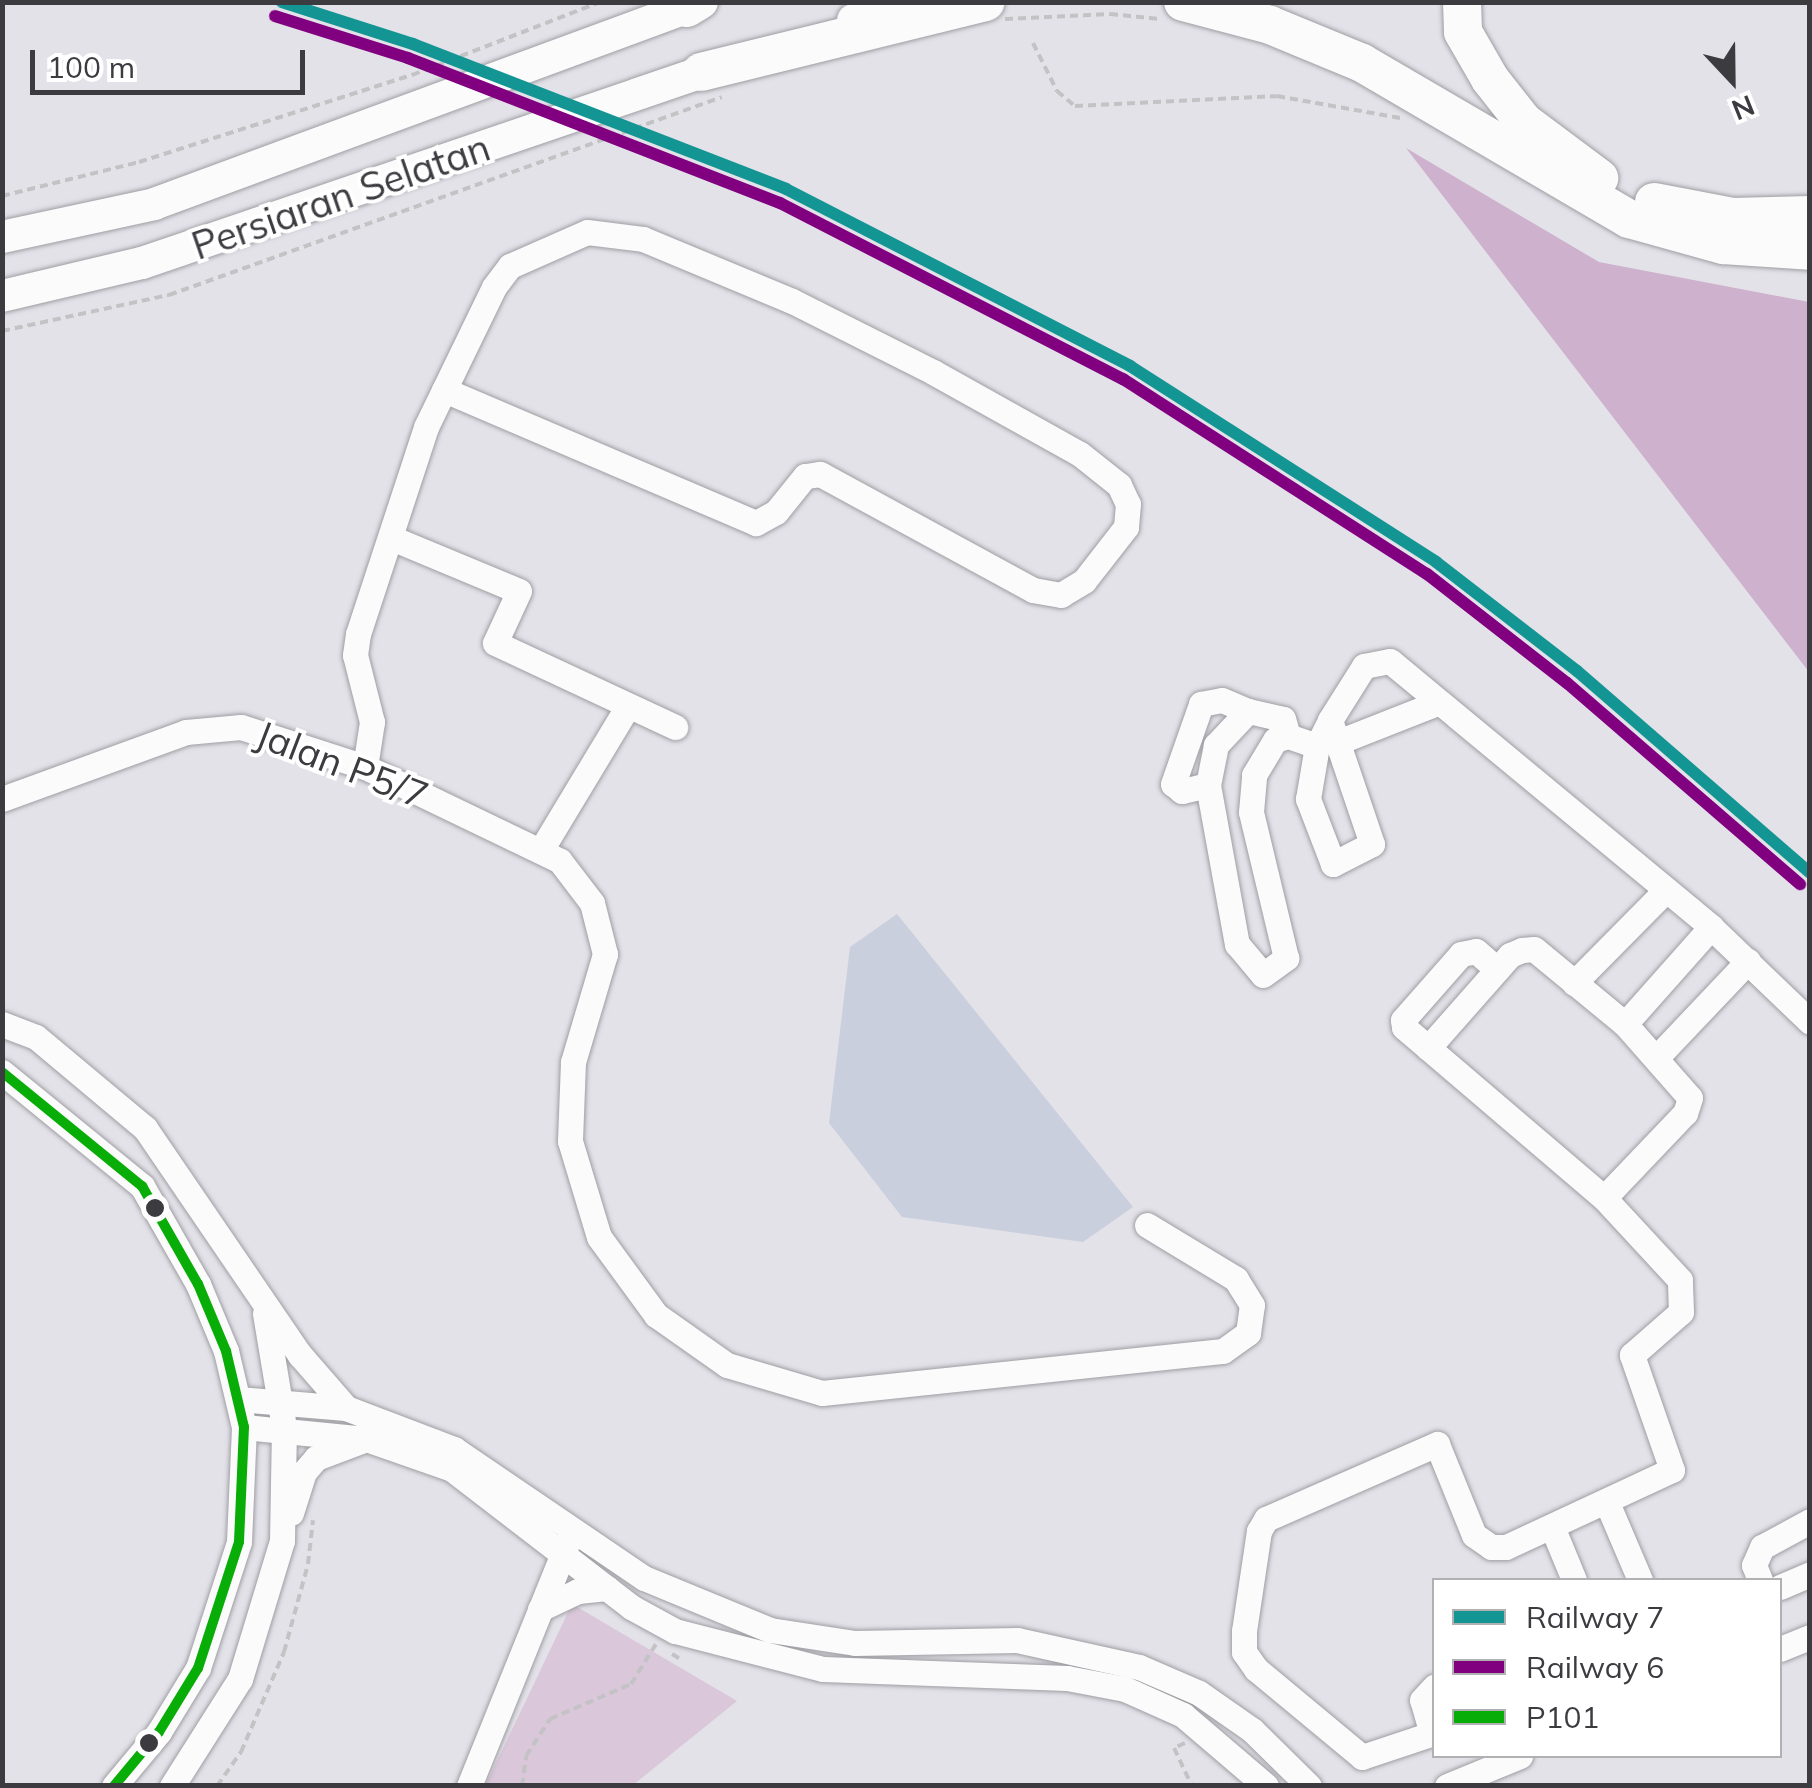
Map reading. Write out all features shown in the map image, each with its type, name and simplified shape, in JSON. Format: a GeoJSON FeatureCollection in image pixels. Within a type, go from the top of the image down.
{"type":"FeatureCollection","features":[{"type":"Feature","properties":{"kind":"highway"},"geometry":{"type":"LineString","coordinates":[[1462,2],[1463,32],[1524,122],[1618,190],[1733,217],[1810,215]]}},
{"type":"Feature","properties":{"kind":"highway"},"geometry":{"type":"LineString","coordinates":[[1173,11],[1270,25],[1362,62],[1629,219],[1724,246],[1810,251]]}},
{"type":"Feature","properties":{"kind":"highway"},"geometry":{"type":"LineString","coordinates":[[701,72],[986,12]]}},
{"type":"Feature","properties":{"kind":"main road","name":"Persiaran Selatan"},"geometry":{"type":"LineString","coordinates":[[2,296],[142,264],[561,138],[701,72],[902,2]]}},
{"type":"Feature","properties":{"kind":"main road","name":"Persiaran Selatan"},"geometry":{"type":"LineString","coordinates":[[2,237],[154,204],[696,4]]}},
{"type":"Feature","properties":{"kind":"street"},"geometry":{"type":"LineString","coordinates":[[364,767],[372,722],[354,655],[444,390],[510,266],[587,232],[616,232],[792,302],[1080,454],[1119,486],[1128,504],[1126,527],[1084,581],[1062,595],[1033,590],[820,474],[805,476],[776,512],[756,523],[444,390]]}},
{"type":"Feature","properties":{"kind":"street"},"geometry":{"type":"LineString","coordinates":[[394,540],[519,590],[494,643],[674,728]]}},
{"type":"Feature","properties":{"kind":"street"},"geometry":{"type":"LineString","coordinates":[[1328,736],[1375,659],[1390,661],[1711,927],[1810,1022]]}},
{"type":"Feature","properties":{"kind":"street"},"geometry":{"type":"LineString","coordinates":[[1208,785],[1182,792],[1173,784],[1201,704],[1222,700],[1283,719],[1288,736]]}},
{"type":"Feature","properties":{"kind":"street"},"geometry":{"type":"LineString","coordinates":[[1248,711],[1216,746],[1208,785],[1238,944],[1263,975],[1286,958],[1251,812],[1254,775],[1274,740],[1328,736],[1437,703]]}},
{"type":"Feature","properties":{"kind":"street"},"geometry":{"type":"LineString","coordinates":[[628,706],[550,856],[592,903],[605,954],[573,1062],[570,1141],[599,1236],[656,1315],[727,1365],[822,1393],[1224,1350],[1248,1332],[1252,1304],[1236,1279],[1146,1225]]}},
{"type":"Feature","properties":{"kind":"street","name":"Jalan P5/7"},"geometry":{"type":"LineString","coordinates":[[2,800],[212,727],[241,726],[364,767],[550,856]]}},
{"type":"Feature","properties":{"kind":"street"},"geometry":{"type":"LineString","coordinates":[[1574,983],[1665,891]]}},
{"type":"Feature","properties":{"kind":"street"},"geometry":{"type":"LineString","coordinates":[[1624,1024],[1711,927]]}},
{"type":"Feature","properties":{"kind":"street"},"geometry":{"type":"LineString","coordinates":[[1428,1048],[1510,954],[1534,949],[1624,1024],[1686,1086],[1685,1113],[1604,1198]]}},
{"type":"Feature","properties":{"kind":"street"},"geometry":{"type":"LineString","coordinates":[[1432,1735],[1362,1757],[1256,1669],[1244,1652],[1259,1531],[1278,1509],[1437,1444],[1474,1535],[1491,1547],[1506,1546],[1608,1505],[1672,1470],[1632,1355],[1663,1332],[1685,1298],[1680,1280],[1604,1198],[1408,1035],[1403,1020],[1470,950],[1497,969]]}},
{"type":"Feature","properties":{"kind":"street"},"geometry":{"type":"LineString","coordinates":[[1658,1056],[1748,961]]}},
{"type":"Feature","properties":{"kind":"street"},"geometry":{"type":"LineString","coordinates":[[2,1008],[146,1128],[260,1295],[346,1408]]}},
{"type":"Feature","properties":{"kind":"street"},"geometry":{"type":"LineString","coordinates":[[2,1024],[36,1036]]}},
{"type":"Feature","properties":{"kind":"street"},"geometry":{"type":"LineString","coordinates":[[2,1072],[142,1186],[198,1284],[244,1427],[238,1542],[198,1668],[160,1732],[114,1786]]}},
{"type":"Feature","properties":{"kind":"street"},"geometry":{"type":"LineString","coordinates":[[260,1295],[284,1427],[282,1541]]}},
{"type":"Feature","properties":{"kind":"street"},"geometry":{"type":"LineString","coordinates":[[238,1399],[281,1399],[346,1408],[454,1449],[567,1542],[607,1588],[675,1631],[742,1652],[822,1669],[1067,1678],[1125,1689],[1210,1733],[1266,1786]]}},
{"type":"Feature","properties":{"kind":"street"},"geometry":{"type":"LineString","coordinates":[[244,1427],[284,1427],[366,1439],[452,1470],[567,1542],[688,1602],[770,1630],[855,1643],[1017,1640],[1139,1667],[1199,1693],[1239,1720],[1309,1786]]}},
{"type":"Feature","properties":{"kind":"street"},"geometry":{"type":"LineString","coordinates":[[172,1786],[240,1679],[304,1472],[316,1458],[366,1439]]}},
{"type":"Feature","properties":{"kind":"street"},"geometry":{"type":"LineString","coordinates":[[1608,1505],[1639,1578]]}},
{"type":"Feature","properties":{"kind":"street"},"geometry":{"type":"LineString","coordinates":[[1759,1578],[1754,1565],[1762,1547],[1810,1521]]}},
{"type":"Feature","properties":{"kind":"street"},"geometry":{"type":"LineString","coordinates":[[1553,1529],[1573,1578]]}},
{"type":"Feature","properties":{"kind":"street"},"geometry":{"type":"LineString","coordinates":[[469,1786],[567,1542]]}},
{"type":"Feature","properties":{"kind":"street"},"geometry":{"type":"LineString","coordinates":[[1782,1586],[1810,1574]]}},
{"type":"Feature","properties":{"kind":"street"},"geometry":{"type":"LineString","coordinates":[[540,1609],[578,1591],[607,1588]]}},
{"type":"Feature","properties":{"kind":"street"},"geometry":{"type":"LineString","coordinates":[[1782,1648],[1810,1637]]}},
{"type":"Feature","properties":{"kind":"street"},"geometry":{"type":"LineString","coordinates":[[1432,1689],[1422,1700],[1432,1728]]}},
{"type":"Feature","properties":{"kind":"street"},"geometry":{"type":"LineString","coordinates":[[1447,1786],[1515,1758]]}},
{"type":"Feature","properties":{"kind":"path"},"geometry":{"type":"LineString","coordinates":[[2,196],[139,162],[412,74],[600,2]]}},
{"type":"Feature","properties":{"kind":"path"},"geometry":{"type":"LineString","coordinates":[[986,12],[1173,11]]}},
{"type":"Feature","properties":{"kind":"path"},"geometry":{"type":"LineString","coordinates":[[1034,43],[1057,91],[1075,106],[1277,96],[1411,118],[1394,106]]}},
{"type":"Feature","properties":{"kind":"path"},"geometry":{"type":"LineString","coordinates":[[2,331],[169,295],[561,138],[740,91]]}},
{"type":"Feature","properties":{"kind":"path"},"geometry":{"type":"LineString","coordinates":[[217,1786],[241,1752],[284,1652],[308,1564],[314,1507]]}},
{"type":"Feature","properties":{"kind":"path"},"geometry":{"type":"LineString","coordinates":[[522,1786],[526,1756],[550,1719],[631,1684],[657,1644],[682,1660]]}},
{"type":"Feature","properties":{"kind":"path"},"geometry":{"type":"LineString","coordinates":[[1192,1786],[1174,1748],[1210,1733]]}},
{"type":"Feature","properties":{"kind":"shaded area"},"geometry":{"type":"Polygon","coordinates":[[[1406,148],[1599,262],[1809,302],[1809,672],[1406,148]]]}},
{"type":"Feature","properties":{"kind":"shaded area"},"geometry":{"type":"Polygon","coordinates":[[[572,1604],[737,1701],[633,1785],[485,1786],[572,1604]]]}},
{"type":"Feature","properties":{"kind":"building"},"geometry":{"type":"Polygon","coordinates":[[[897,914],[1133,1207],[1083,1242],[902,1217],[829,1123],[850,947],[897,914]]]}},
{"type":"Feature","properties":{"kind":"rail line","name":"7"},"geometry":{"type":"LineString","coordinates":[[282,2],[413,44],[786,189],[1130,366],[1436,562],[1577,671],[1810,873]]}},
{"type":"Feature","properties":{"kind":"rail line","name":"6"},"geometry":{"type":"LineString","coordinates":[[275,16],[408,58],[780,203],[1123,379],[1427,574],[1567,683],[1800,884]]}},
{"type":"Feature","properties":{"kind":"transit line","name":"P101"},"geometry":{"type":"LineString","coordinates":[[2,1072],[142,1186],[198,1284],[226,1351],[244,1427],[239,1542],[198,1668],[159,1732],[114,1786]]}}]}
